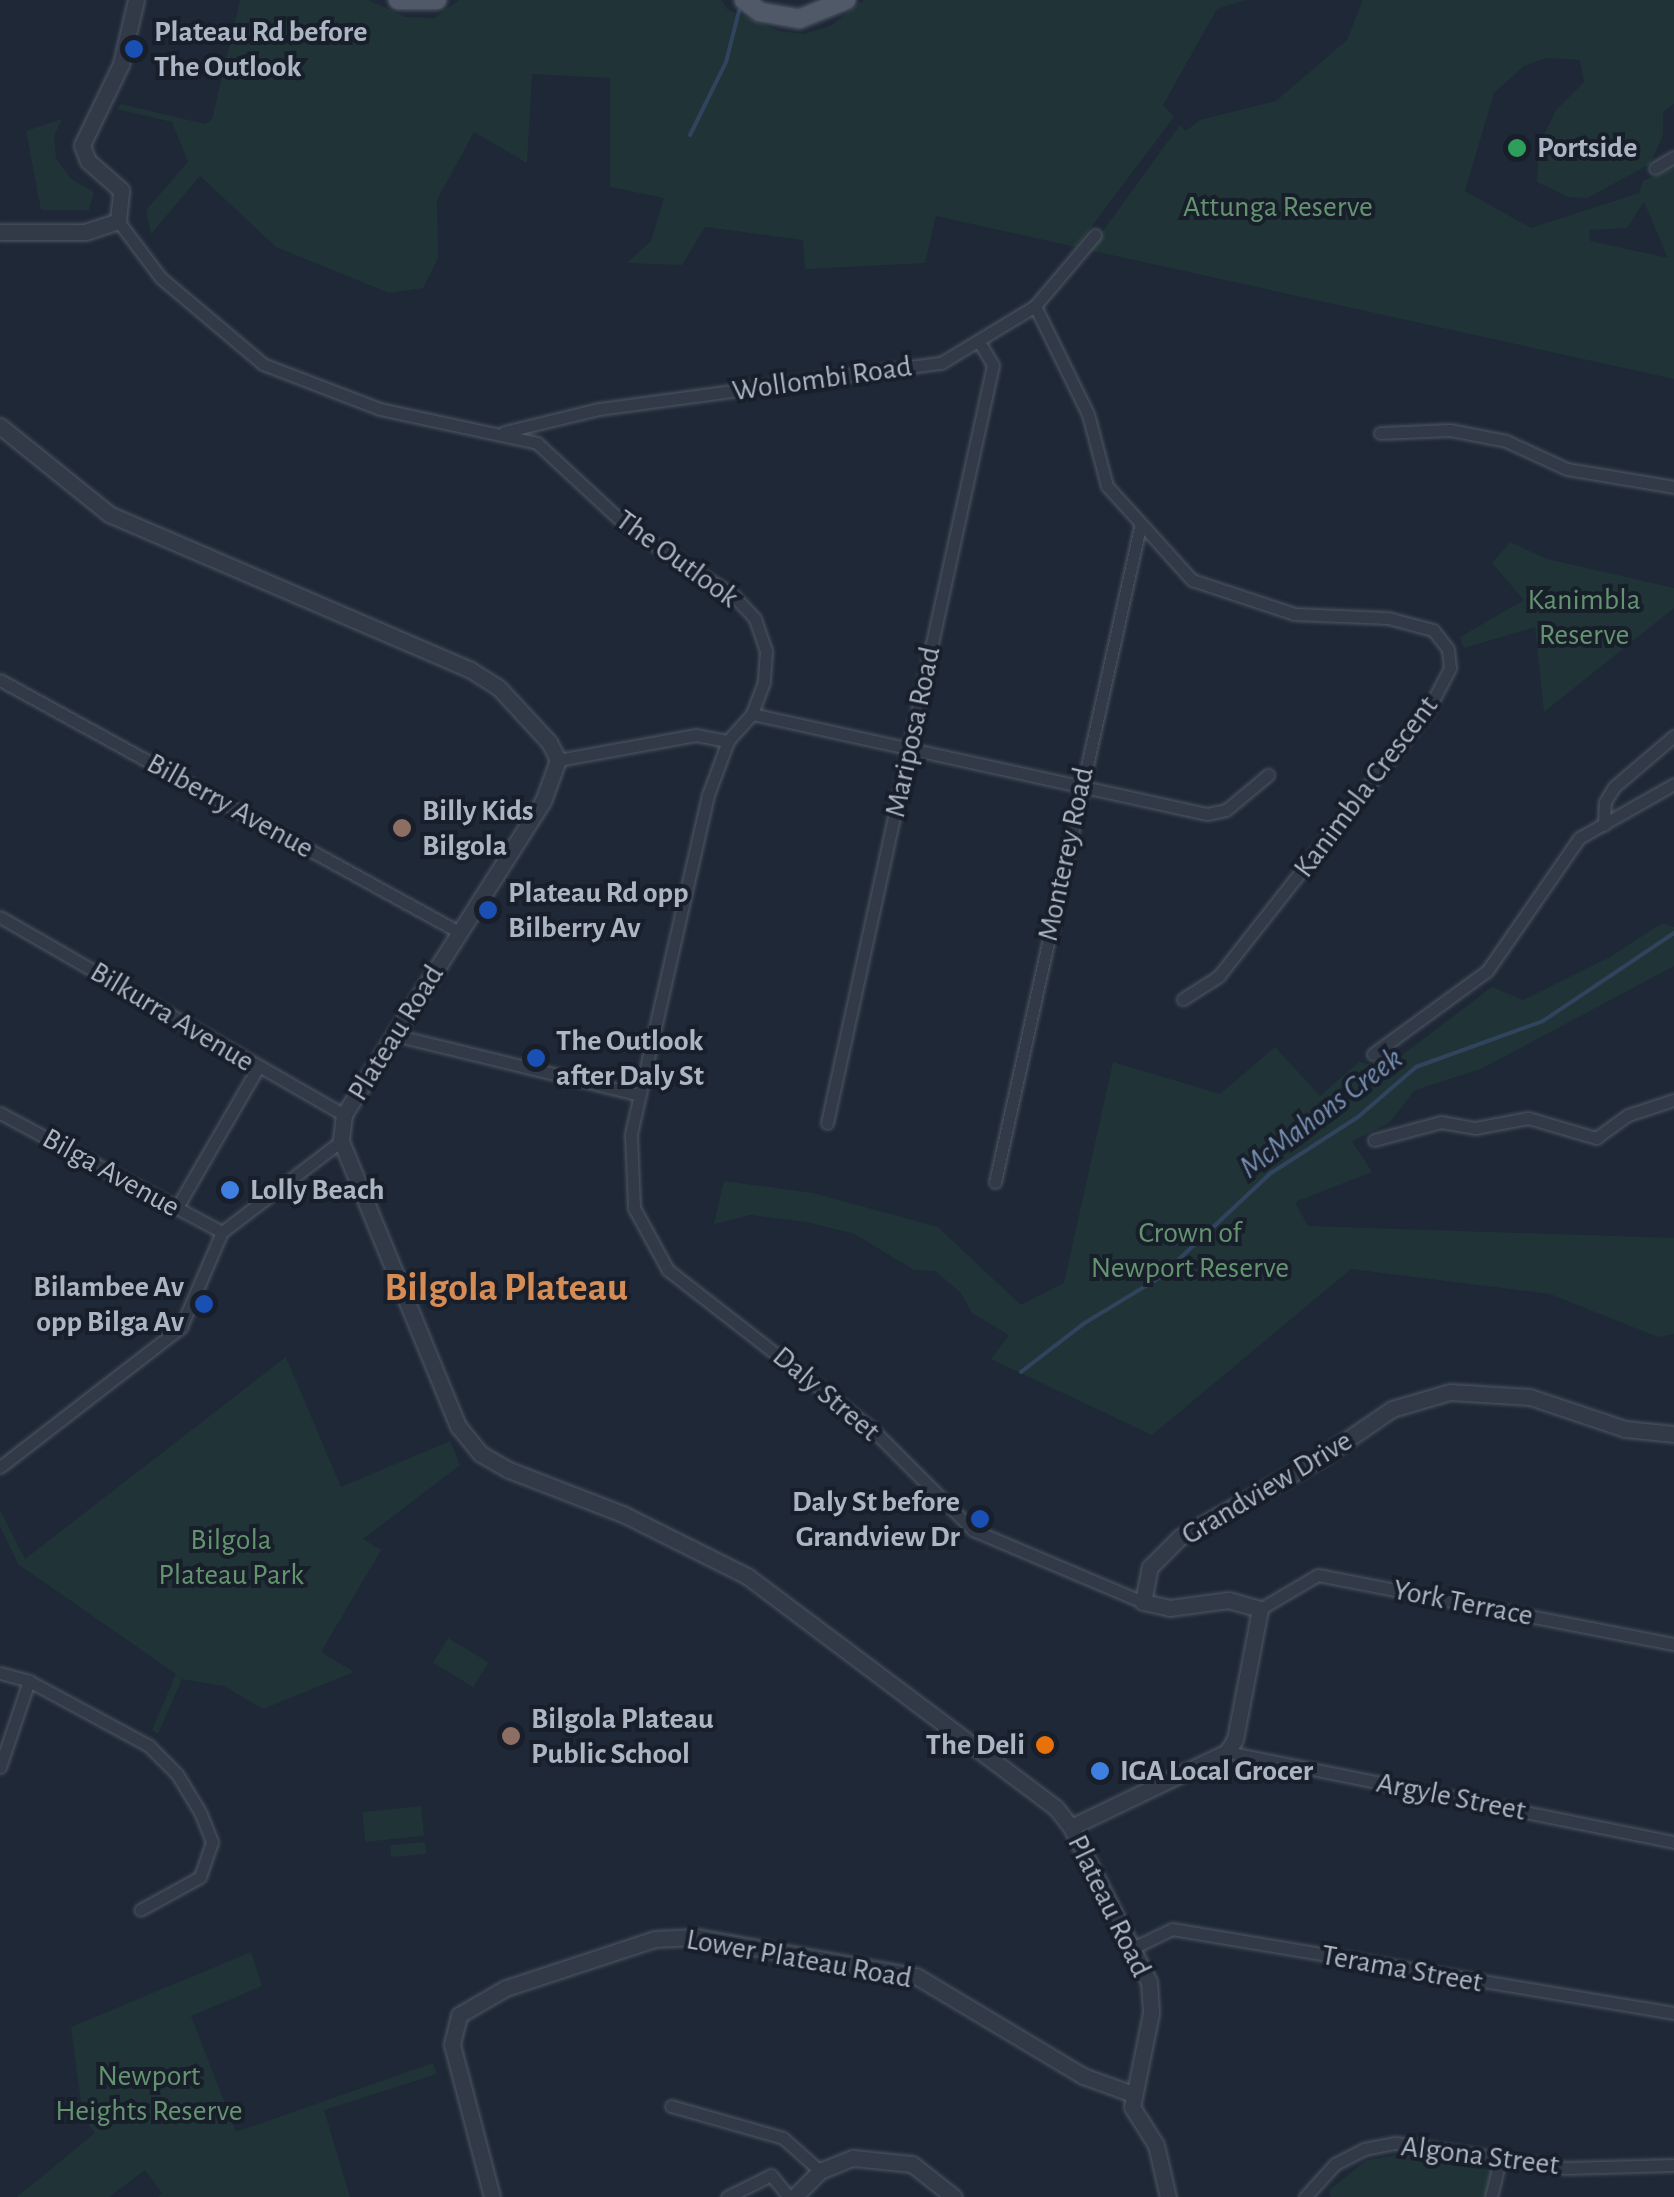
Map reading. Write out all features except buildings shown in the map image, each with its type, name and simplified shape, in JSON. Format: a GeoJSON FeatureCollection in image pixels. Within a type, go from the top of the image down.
{"type":"FeatureCollection","features":[{"type":"Feature","properties":{"kind":"main road"},"geometry":{"type":"LineString","coordinates":[[398,0],[438,0]]}},
{"type":"Feature","properties":{"kind":"main road"},"geometry":{"type":"LineString","coordinates":[[744,0],[760,12],[798,20],[846,0]]}},
{"type":"Feature","properties":{"kind":"street"},"geometry":{"type":"LineString","coordinates":[[0,232],[85,232],[118,221],[121,190],[88,160],[82,145],[121,64],[136,0]]}},
{"type":"Feature","properties":{"kind":"street"},"geometry":{"type":"LineString","coordinates":[[1655,168],[1674,157]]}},
{"type":"Feature","properties":{"kind":"street","name":"The Outlook"},"geometry":{"type":"LineString","coordinates":[[118,221],[161,278],[263,364],[380,409],[504,432],[537,443],[631,530],[732,594],[755,618],[766,651],[752,714]]}},
{"type":"Feature","properties":{"kind":"street","name":"Wollombi Road"},"geometry":{"type":"LineString","coordinates":[[504,432],[600,409],[941,363],[980,343],[1035,306],[1094,235]]}},
{"type":"Feature","properties":{"kind":"street","name":"Kanimbla Crescent"},"geometry":{"type":"LineString","coordinates":[[1035,306],[1088,414],[1107,486],[1140,527],[1192,580],[1239,598],[1326,620],[1388,618],[1433,630],[1448,649],[1450,668],[1428,710],[1219,976],[1183,999]]}},
{"type":"Feature","properties":{"kind":"street","name":"Mariposa Road"},"geometry":{"type":"LineString","coordinates":[[827,1123],[993,365],[980,343]]}},
{"type":"Feature","properties":{"kind":"street"},"geometry":{"type":"LineString","coordinates":[[0,426],[110,514],[469,669],[539,727],[558,760],[696,735],[728,740]]}},
{"type":"Feature","properties":{"kind":"street"},"geometry":{"type":"LineString","coordinates":[[1380,433],[1450,430],[1506,441],[1567,469],[1674,487]]}},
{"type":"Feature","properties":{"kind":"street","name":"Monterey Road"},"geometry":{"type":"LineString","coordinates":[[995,1182],[1140,527]]}},
{"type":"Feature","properties":{"kind":"street","name":"Bilberry Avenue"},"geometry":{"type":"LineString","coordinates":[[0,680],[460,932]]}},
{"type":"Feature","properties":{"kind":"street"},"geometry":{"type":"LineString","coordinates":[[394,1034],[640,1095],[708,795],[728,740],[752,714],[1208,814],[1226,810],[1268,775]]}},
{"type":"Feature","properties":{"kind":"street"},"geometry":{"type":"LineString","coordinates":[[1604,825],[1605,802],[1614,788],[1674,736]]}},
{"type":"Feature","properties":{"kind":"street","name":"Plateau Road"},"geometry":{"type":"LineString","coordinates":[[558,760],[543,801],[344,1115],[341,1140],[467,1442],[509,1470],[614,1510],[747,1576],[1042,1798],[1071,1826],[1150,1982],[1151,2013],[1134,2094]]}},
{"type":"Feature","properties":{"kind":"street"},"geometry":{"type":"LineString","coordinates":[[1373,1054],[1486,971],[1579,838],[1674,784]]}},
{"type":"Feature","properties":{"kind":"street","name":"Bilkurra Avenue"},"geometry":{"type":"LineString","coordinates":[[0,917],[175,1013],[257,1068],[344,1115]]}},
{"type":"Feature","properties":{"kind":"street"},"geometry":{"type":"LineString","coordinates":[[176,1209],[257,1068]]}},
{"type":"Feature","properties":{"kind":"street","name":"Daly Street"},"geometry":{"type":"LineString","coordinates":[[640,1095],[628,1163],[634,1208],[668,1270],[871,1428],[973,1530],[1143,1602]]}},
{"type":"Feature","properties":{"kind":"street"},"geometry":{"type":"LineString","coordinates":[[1374,1140],[1441,1122],[1475,1128],[1528,1118],[1596,1138],[1628,1115],[1674,1100]]}},
{"type":"Feature","properties":{"kind":"street","name":"Bilga Avenue"},"geometry":{"type":"LineString","coordinates":[[0,1113],[222,1232]]}},
{"type":"Feature","properties":{"kind":"street"},"geometry":{"type":"LineString","coordinates":[[0,1466],[181,1327],[222,1232],[341,1140]]}},
{"type":"Feature","properties":{"kind":"street","name":"Grandview Drive"},"geometry":{"type":"LineString","coordinates":[[1143,1602],[1150,1567],[1180,1537],[1320,1459],[1392,1409],[1450,1392],[1530,1396],[1625,1429],[1674,1434]]}},
{"type":"Feature","properties":{"kind":"street","name":"York Terrace"},"geometry":{"type":"LineString","coordinates":[[1260,1609],[1318,1575],[1674,1644]]}},
{"type":"Feature","properties":{"kind":"street"},"geometry":{"type":"LineString","coordinates":[[1071,1826],[1228,1752],[1260,1609],[1229,1600],[1170,1608],[1143,1602]]}},
{"type":"Feature","properties":{"kind":"street"},"geometry":{"type":"LineString","coordinates":[[0,1673],[29,1682],[148,1746],[177,1774],[200,1812],[212,1842],[200,1877],[140,1910]]}},
{"type":"Feature","properties":{"kind":"street"},"geometry":{"type":"LineString","coordinates":[[0,1767],[29,1682]]}},
{"type":"Feature","properties":{"kind":"street","name":"Argyle Street"},"geometry":{"type":"LineString","coordinates":[[1228,1752],[1674,1842]]}},
{"type":"Feature","properties":{"kind":"street","name":"Terama Street"},"geometry":{"type":"LineString","coordinates":[[1135,1947],[1172,1929],[1674,2013]]}},
{"type":"Feature","properties":{"kind":"street","name":"Lower Plateau Road"},"geometry":{"type":"LineString","coordinates":[[492,2197],[452,2044],[459,2015],[506,1988],[654,1938],[696,1937],[916,1976],[1084,2076],[1134,2094]]}},
{"type":"Feature","properties":{"kind":"street"},"geometry":{"type":"LineString","coordinates":[[1134,2094],[1134,2116],[1156,2146],[1168,2197]]}},
{"type":"Feature","properties":{"kind":"street"},"geometry":{"type":"LineString","coordinates":[[672,2106],[783,2138],[820,2171]]}},
{"type":"Feature","properties":{"kind":"street","name":"Algona Street"},"geometry":{"type":"LineString","coordinates":[[1305,2197],[1336,2164],[1364,2148],[1426,2143],[1566,2168],[1674,2165]]}},
{"type":"Feature","properties":{"kind":"street"},"geometry":{"type":"LineString","coordinates":[[1492,2197],[1500,2156]]}},
{"type":"Feature","properties":{"kind":"street"},"geometry":{"type":"LineString","coordinates":[[727,2197],[771,2175],[792,2197],[820,2171],[853,2158],[912,2164],[954,2197]]}},
{"type":"Feature","properties":{"kind":"green space"},"geometry":{"type":"Polygon","coordinates":[[[240,0],[368,0],[406,17],[434,18],[459,0],[721,0],[727,9],[779,31],[804,34],[830,26],[864,0],[1245,0],[1217,9],[1163,105],[1174,117],[1076,247],[936,216],[925,263],[805,269],[803,240],[705,227],[682,265],[627,263],[651,241],[664,198],[610,187],[610,78],[532,74],[527,163],[474,132],[437,200],[438,258],[423,288],[389,293],[276,247],[200,176],[151,234],[146,210],[188,162],[172,122],[117,109],[121,104],[205,124],[212,120],[240,0]]]}},
{"type":"Feature","properties":{"kind":"green space","name":"Attunga Reserve"},"geometry":{"type":"Polygon","coordinates":[[[1363,0],[1674,0],[1674,104],[1663,112],[1663,135],[1650,164],[1587,198],[1568,197],[1537,182],[1539,145],[1556,110],[1584,82],[1580,60],[1546,58],[1524,66],[1494,93],[1465,191],[1531,228],[1639,193],[1643,181],[1674,168],[1674,379],[1089,250],[1180,125],[1186,131],[1200,120],[1276,101],[1347,40],[1363,0]],[[1644,202],[1627,228],[1589,230],[1590,241],[1668,258],[1644,202]]]}},
{"type":"Feature","properties":{"kind":"green space"},"geometry":{"type":"Polygon","coordinates":[[[62,119],[54,136],[56,158],[71,179],[94,192],[89,210],[41,210],[26,131],[62,119]]]}},
{"type":"Feature","properties":{"kind":"green space","name":"Kanimbla Reserve"},"geometry":{"type":"Polygon","coordinates":[[[1510,542],[1547,559],[1674,588],[1674,608],[1544,712],[1535,627],[1464,648],[1460,637],[1524,600],[1492,563],[1510,542]]]}},
{"type":"Feature","properties":{"kind":"green space","name":"Crown of Newport Reserve"},"geometry":{"type":"Polygon","coordinates":[[[1662,923],[1674,927],[1674,966],[1481,1069],[1415,1090],[1389,1123],[1352,1141],[1372,1172],[1295,1202],[1308,1226],[1674,1238],[1674,1334],[1658,1337],[1550,1294],[1351,1269],[1152,1435],[991,1359],[1009,1335],[972,1313],[960,1292],[935,1271],[914,1270],[855,1234],[807,1222],[750,1215],[714,1224],[724,1181],[813,1193],[938,1227],[1021,1305],[1064,1283],[1113,1062],[1220,1094],[1275,1047],[1320,1096],[1359,1062],[1385,1068],[1492,987],[1523,1000],[1610,957],[1662,923]]]}},
{"type":"Feature","properties":{"kind":"green space","name":"Bilgola Plateau Park"},"geometry":{"type":"Polygon","coordinates":[[[286,1357],[341,1487],[450,1441],[460,1465],[363,1539],[381,1550],[321,1652],[354,1672],[263,1709],[224,1686],[182,1679],[158,1734],[152,1730],[176,1674],[18,1564],[0,1526],[0,1510],[25,1559],[286,1357]]]}},
{"type":"Feature","properties":{"kind":"green space"},"geometry":{"type":"Polygon","coordinates":[[[448,1638],[488,1662],[473,1687],[433,1663],[448,1638]]]}},
{"type":"Feature","properties":{"kind":"green space"},"geometry":{"type":"Polygon","coordinates":[[[421,1806],[424,1836],[365,1842],[362,1812],[421,1806]]]}},
{"type":"Feature","properties":{"kind":"green space"},"geometry":{"type":"Polygon","coordinates":[[[425,1842],[426,1854],[391,1857],[390,1845],[425,1842]]]}},
{"type":"Feature","properties":{"kind":"green space","name":"Newport Heights Reserve"},"geometry":{"type":"Polygon","coordinates":[[[251,1952],[262,1986],[191,2016],[236,2132],[433,2063],[437,2074],[324,2110],[350,2197],[158,2197],[162,2193],[145,2170],[109,2197],[17,2197],[95,2133],[83,2118],[71,2027],[251,1952]]]}},
{"type":"Feature","properties":{"kind":"green space"},"geometry":{"type":"Polygon","coordinates":[[[1416,2152],[1492,2171],[1495,2197],[1331,2197],[1329,2190],[1367,2160],[1416,2152]]]}},
{"type":"Feature","properties":{"kind":"waterway"},"geometry":{"type":"LineString","coordinates":[[690,135],[726,62],[739,11]]}},
{"type":"Feature","properties":{"kind":"waterway","name":"McMahons Creek"},"geometry":{"type":"LineString","coordinates":[[1021,1372],[1083,1324],[1159,1278],[1271,1173],[1358,1117],[1416,1067],[1543,1021],[1674,933]]}},
{"type":"Feature","properties":{"kind":"place","name":"Plateau Rd before The Outlook"},"geometry":{"type":"Point","coordinates":[134,49]}},
{"type":"Feature","properties":{"kind":"place","name":"Portside"},"geometry":{"type":"Point","coordinates":[1517,148]}},
{"type":"Feature","properties":{"kind":"place","name":"Billy Kids Bilgola"},"geometry":{"type":"Point","coordinates":[402,828]}},
{"type":"Feature","properties":{"kind":"place","name":"Plateau Rd opp Bilberry Av"},"geometry":{"type":"Point","coordinates":[488,910]}},
{"type":"Feature","properties":{"kind":"place","name":"The Outlook after Daly St"},"geometry":{"type":"Point","coordinates":[536,1058]}},
{"type":"Feature","properties":{"kind":"place","name":"Lolly Beach"},"geometry":{"type":"Point","coordinates":[230,1190]}},
{"type":"Feature","properties":{"kind":"place","name":"Bilambee Av opp Bilga Av"},"geometry":{"type":"Point","coordinates":[204,1304]}},
{"type":"Feature","properties":{"kind":"place","name":"Daly St before Grandview Dr"},"geometry":{"type":"Point","coordinates":[980,1519]}},
{"type":"Feature","properties":{"kind":"place","name":"Bilgola Plateau Public School"},"geometry":{"type":"Point","coordinates":[511,1736]}},
{"type":"Feature","properties":{"kind":"place","name":"The Deli"},"geometry":{"type":"Point","coordinates":[1045,1745]}},
{"type":"Feature","properties":{"kind":"place","name":"IGA Local Grocer"},"geometry":{"type":"Point","coordinates":[1100,1771]}},
{"type":"Feature","properties":{"kind":"district","name":"Bilgola Plateau"},"geometry":{"type":"Point","coordinates":[506,1288]}}]}
